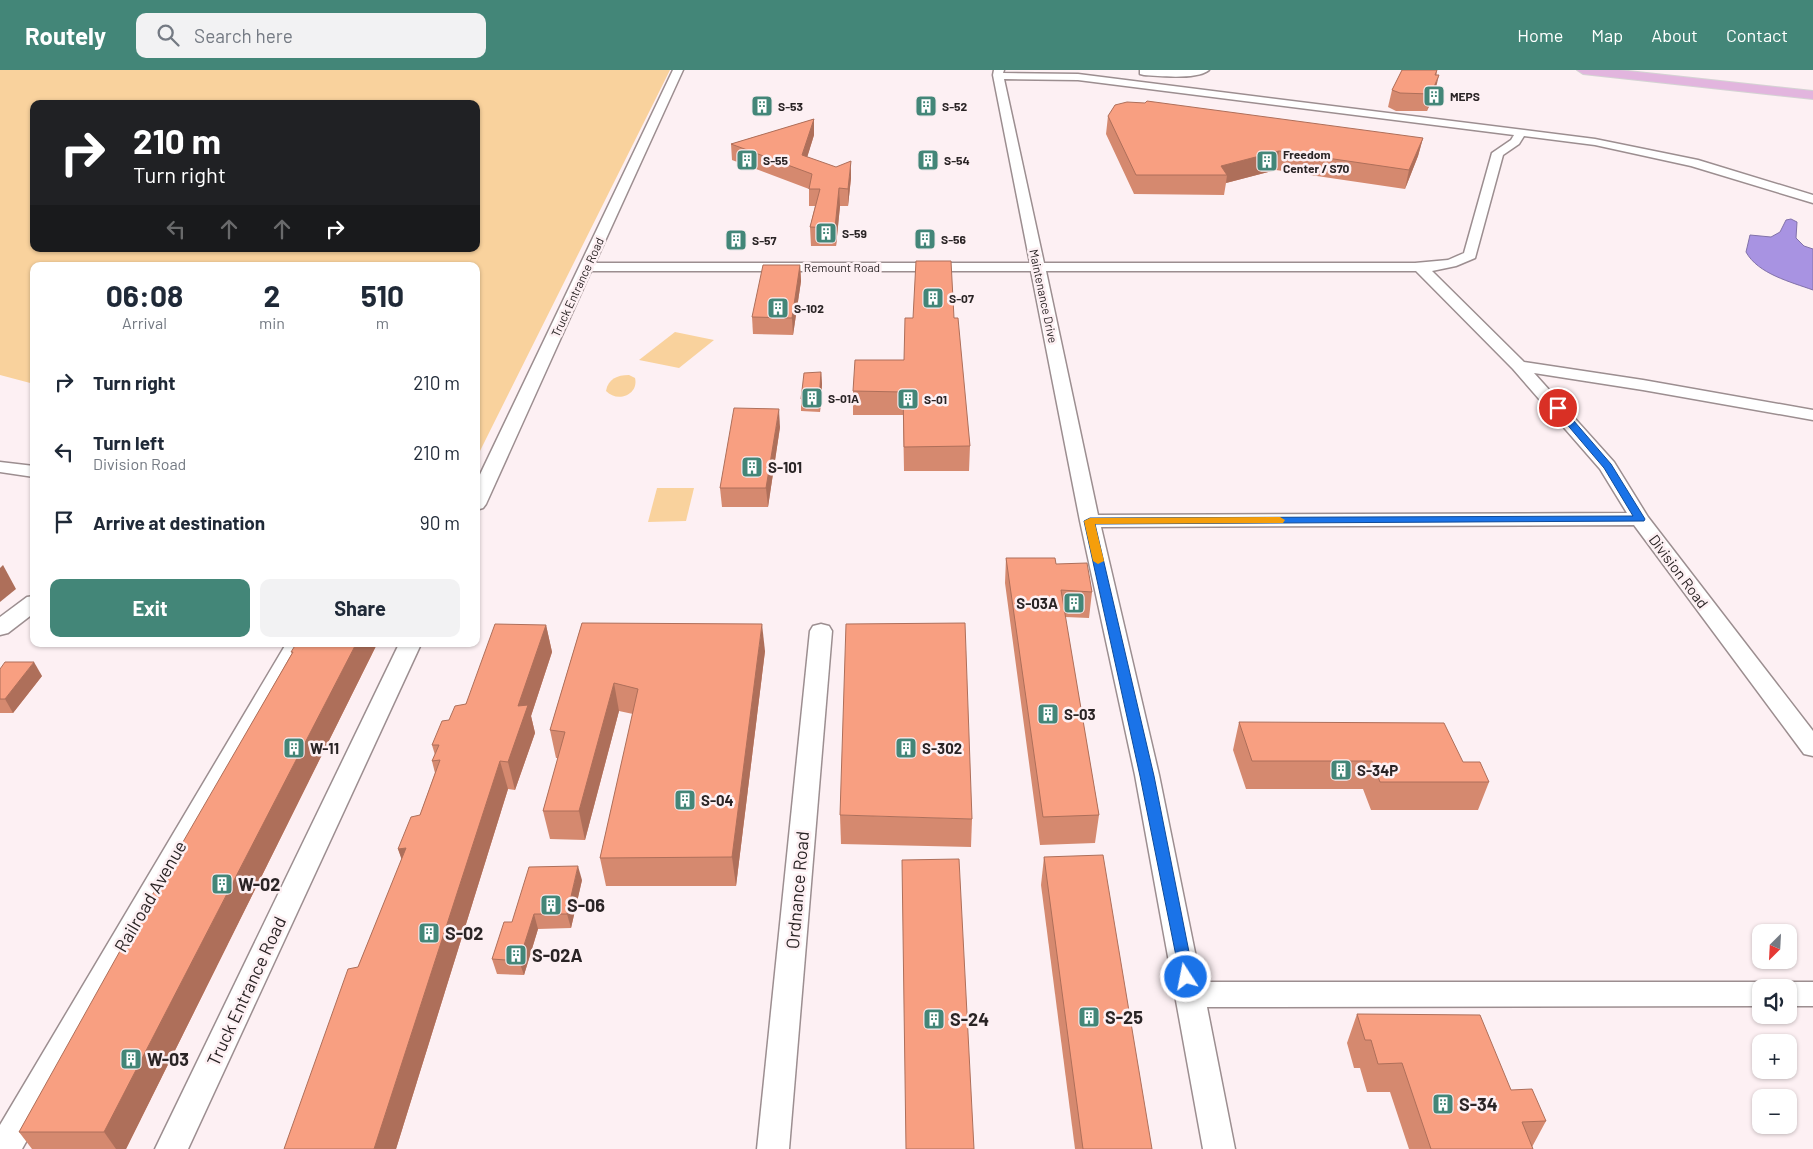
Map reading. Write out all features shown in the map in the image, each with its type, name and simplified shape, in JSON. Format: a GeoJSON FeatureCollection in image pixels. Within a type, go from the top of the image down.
{"type":"FeatureCollection","features":[{"type":"Feature","properties":{"kind":"main road"},"geometry":{"type":"LineString","coordinates":[[1583,70],[1813,95]]}},
{"type":"Feature","properties":{"kind":"main road"},"geometry":{"type":"LineString","coordinates":[[1623,70],[1813,90]]}},
{"type":"Feature","properties":{"kind":"street","name":"Truck Entrance Road"},"geometry":{"type":"LineString","coordinates":[[480,495],[678,70]]}},
{"type":"Feature","properties":{"kind":"street"},"geometry":{"type":"LineString","coordinates":[[1136,70],[1170,74],[1204,70]]}},
{"type":"Feature","properties":{"kind":"street"},"geometry":{"type":"LineString","coordinates":[[999,73],[1078,77],[1616,145],[1680,159],[1813,199]]}},
{"type":"Feature","properties":{"kind":"street","name":"Maintenance Drive"},"geometry":{"type":"LineString","coordinates":[[999,73],[1090,521],[1147,776],[1219,1149]]}},
{"type":"Feature","properties":{"kind":"street","name":"Remount Road"},"geometry":{"type":"LineString","coordinates":[[586,267],[1419,266],[1462,261],[1470,255],[1498,154],[1515,142],[1521,132]]}},
{"type":"Feature","properties":{"kind":"street","name":"Division Road"},"geometry":{"type":"LineString","coordinates":[[1419,266],[1519,366],[1608,466],[1640,519],[1813,748]]}},
{"type":"Feature","properties":{"kind":"street"},"geometry":{"type":"LineString","coordinates":[[1519,366],[1643,385],[1813,415]]}},
{"type":"Feature","properties":{"kind":"street"},"geometry":{"type":"LineString","coordinates":[[0,467],[30,471]]}},
{"type":"Feature","properties":{"kind":"street"},"geometry":{"type":"LineString","coordinates":[[1090,521],[1640,519]]}},
{"type":"Feature","properties":{"kind":"street"},"geometry":{"type":"LineString","coordinates":[[0,628],[30,605]]}},
{"type":"Feature","properties":{"kind":"street","name":"Ordnance Road"},"geometry":{"type":"LineString","coordinates":[[773,1149],[821,631]]}},
{"type":"Feature","properties":{"kind":"street","name":"Railroad Avenue"},"geometry":{"type":"LineString","coordinates":[[4,1149],[294,647]]}},
{"type":"Feature","properties":{"kind":"street","name":"Truck Entrance Road"},"geometry":{"type":"LineString","coordinates":[[171,1149],[409,647]]}},
{"type":"Feature","properties":{"kind":"street"},"geometry":{"type":"LineString","coordinates":[[1190,995],[1752,994]]}},
{"type":"Feature","properties":{"kind":"street"},"geometry":{"type":"LineString","coordinates":[[1797,994],[1813,994]]}},
{"type":"Feature","properties":{"kind":"shaded area"},"geometry":{"type":"Polygon","coordinates":[[[0,70],[670,70],[480,451],[480,262],[30,262],[30,383],[0,375],[0,70]]]}},
{"type":"Feature","properties":{"kind":"shaded area"},"geometry":{"type":"Polygon","coordinates":[[[1791,219],[1797,222],[1796,238],[1804,246],[1813,249],[1813,290],[1767,272],[1751,260],[1746,252],[1750,235],[1771,237],[1780,232],[1786,220],[1791,219]]]}},
{"type":"Feature","properties":{"kind":"shaded area"},"geometry":{"type":"Polygon","coordinates":[[[675,332],[714,340],[679,368],[639,360],[675,332]]]}},
{"type":"Feature","properties":{"kind":"shaded area"},"geometry":{"type":"Polygon","coordinates":[[[629,375],[635,378],[634,389],[630,393],[621,397],[611,395],[606,391],[609,383],[614,378],[629,375]]]}},
{"type":"Feature","properties":{"kind":"shaded area"},"geometry":{"type":"Polygon","coordinates":[[[657,488],[694,488],[686,521],[648,522],[657,488]]]}},
{"type":"Feature","properties":{"kind":"building"},"geometry":{"type":"Polygon","coordinates":[[[1402,70],[1437,70],[1435,75],[1439,75],[1431,94],[1400,93],[1392,90],[1402,70]]]}},
{"type":"Feature","properties":{"kind":"building"},"geometry":{"type":"Polygon","coordinates":[[[1147,101],[1423,138],[1409,170],[1279,151],[1221,166],[1227,175],[1136,175],[1108,116],[1115,105],[1127,102],[1145,103],[1147,101]]]}},
{"type":"Feature","properties":{"kind":"building"},"geometry":{"type":"Polygon","coordinates":[[[814,119],[802,155],[836,167],[851,161],[848,189],[839,188],[835,228],[810,227],[820,189],[809,189],[812,174],[731,144],[814,119]]]}},
{"type":"Feature","properties":{"kind":"building"},"geometry":{"type":"Polygon","coordinates":[[[916,261],[951,261],[954,318],[958,318],[970,446],[904,447],[903,392],[853,391],[855,360],[904,360],[905,318],[913,318],[916,261]]]}},
{"type":"Feature","properties":{"kind":"building","name":"S-102"},"geometry":{"type":"Polygon","coordinates":[[[763,265],[800,265],[792,318],[752,317],[763,265]]]}},
{"type":"Feature","properties":{"kind":"building"},"geometry":{"type":"Polygon","coordinates":[[[821,372],[819,400],[801,399],[804,373],[821,372]]]}},
{"type":"Feature","properties":{"kind":"building","name":"S-101"},"geometry":{"type":"Polygon","coordinates":[[[734,408],[779,409],[766,488],[720,488],[734,408]]]}},
{"type":"Feature","properties":{"kind":"building","name":"S-03"},"geometry":{"type":"Polygon","coordinates":[[[1006,558],[1055,558],[1056,564],[1087,563],[1092,592],[1061,590],[1099,815],[1043,817],[1006,558]]]}},
{"type":"Feature","properties":{"kind":"building","name":"S-04"},"geometry":{"type":"Polygon","coordinates":[[[582,623],[762,624],[732,857],[600,858],[638,689],[614,683],[579,811],[543,811],[565,732],[550,730],[582,623]]]}},
{"type":"Feature","properties":{"kind":"building","name":"S-302"},"geometry":{"type":"Polygon","coordinates":[[[965,623],[972,819],[840,815],[846,624],[965,623]]]}},
{"type":"Feature","properties":{"kind":"building","name":"S-02"},"geometry":{"type":"Polygon","coordinates":[[[495,624],[546,625],[518,706],[528,705],[508,762],[500,761],[374,1149],[284,1149],[348,969],[358,967],[406,848],[398,849],[411,817],[420,815],[440,760],[432,761],[439,745],[432,745],[442,721],[449,720],[455,706],[466,704],[495,624]]]}},
{"type":"Feature","properties":{"kind":"building"},"geometry":{"type":"Polygon","coordinates":[[[294,647],[354,647],[104,1132],[19,1132],[125,942],[293,652],[291,652],[294,647]]]}},
{"type":"Feature","properties":{"kind":"building"},"geometry":{"type":"Polygon","coordinates":[[[5,662],[34,662],[5,699],[0,699],[0,669],[5,662]]]}},
{"type":"Feature","properties":{"kind":"building"},"geometry":{"type":"Polygon","coordinates":[[[1239,722],[1444,723],[1463,762],[1480,762],[1489,782],[1380,782],[1372,761],[1252,761],[1239,722]]]}},
{"type":"Feature","properties":{"kind":"building","name":"S-25"},"geometry":{"type":"Polygon","coordinates":[[[1103,855],[1152,1149],[1083,1149],[1044,857],[1103,855]]]}},
{"type":"Feature","properties":{"kind":"building","name":"S-24"},"geometry":{"type":"Polygon","coordinates":[[[959,859],[974,1149],[906,1149],[902,860],[959,859]]]}},
{"type":"Feature","properties":{"kind":"building"},"geometry":{"type":"Polygon","coordinates":[[[578,866],[567,914],[534,914],[519,961],[492,959],[504,922],[512,922],[529,867],[578,866]]]}},
{"type":"Feature","properties":{"kind":"building"},"geometry":{"type":"Polygon","coordinates":[[[1357,1014],[1480,1015],[1511,1090],[1532,1089],[1546,1121],[1522,1122],[1533,1149],[1431,1149],[1402,1063],[1378,1064],[1371,1040],[1365,1040],[1357,1014]]]}},
{"type":"Feature","properties":{"kind":"slow traffic"},"geometry":{"type":"LineString","coordinates":[[1098,561],[1090,521],[1201,522],[1280,520]]}},
{"type":"Feature","properties":{"kind":"place","name":"MEPS"},"geometry":{"type":"Point","coordinates":[1434,96]}},
{"type":"Feature","properties":{"kind":"place","name":"S-53"},"geometry":{"type":"Point","coordinates":[762,106]}},
{"type":"Feature","properties":{"kind":"place","name":"S-52"},"geometry":{"type":"Point","coordinates":[926,106]}},
{"type":"Feature","properties":{"kind":"place","name":"S-55"},"geometry":{"type":"Point","coordinates":[747,160]}},
{"type":"Feature","properties":{"kind":"place","name":"S-54"},"geometry":{"type":"Point","coordinates":[928,160]}},
{"type":"Feature","properties":{"kind":"place","name":"Freedom Center / S70"},"geometry":{"type":"Point","coordinates":[1267,161]}},
{"type":"Feature","properties":{"kind":"place","name":"S-59"},"geometry":{"type":"Point","coordinates":[826,233]}},
{"type":"Feature","properties":{"kind":"place","name":"S-56"},"geometry":{"type":"Point","coordinates":[925,239]}},
{"type":"Feature","properties":{"kind":"place","name":"S-57"},"geometry":{"type":"Point","coordinates":[736,240]}},
{"type":"Feature","properties":{"kind":"place","name":"S-07"},"geometry":{"type":"Point","coordinates":[933,298]}},
{"type":"Feature","properties":{"kind":"place","name":"S-102"},"geometry":{"type":"Point","coordinates":[778,308]}},
{"type":"Feature","properties":{"kind":"place","name":"S-01A"},"geometry":{"type":"Point","coordinates":[812,398]}},
{"type":"Feature","properties":{"kind":"place","name":"S-01"},"geometry":{"type":"Point","coordinates":[908,399]}},
{"type":"Feature","properties":{"kind":"place","name":"S-101"},"geometry":{"type":"Point","coordinates":[752,467]}},
{"type":"Feature","properties":{"kind":"place","name":"S-03A"},"geometry":{"type":"Point","coordinates":[1074,603]}},
{"type":"Feature","properties":{"kind":"place","name":"S-03"},"geometry":{"type":"Point","coordinates":[1048,714]}},
{"type":"Feature","properties":{"kind":"place","name":"W-11"},"geometry":{"type":"Point","coordinates":[294,748]}},
{"type":"Feature","properties":{"kind":"place","name":"S-302"},"geometry":{"type":"Point","coordinates":[906,748]}},
{"type":"Feature","properties":{"kind":"place","name":"S-34P"},"geometry":{"type":"Point","coordinates":[1341,770]}},
{"type":"Feature","properties":{"kind":"place","name":"S-04"},"geometry":{"type":"Point","coordinates":[685,800]}},
{"type":"Feature","properties":{"kind":"place","name":"W-02"},"geometry":{"type":"Point","coordinates":[222,884]}},
{"type":"Feature","properties":{"kind":"place","name":"S-06"},"geometry":{"type":"Point","coordinates":[551,905]}},
{"type":"Feature","properties":{"kind":"place","name":"S-02"},"geometry":{"type":"Point","coordinates":[429,933]}},
{"type":"Feature","properties":{"kind":"place","name":"S-02A"},"geometry":{"type":"Point","coordinates":[516,955]}},
{"type":"Feature","properties":{"kind":"place","name":"S-25"},"geometry":{"type":"Point","coordinates":[1089,1017]}},
{"type":"Feature","properties":{"kind":"place","name":"S-24"},"geometry":{"type":"Point","coordinates":[934,1019]}},
{"type":"Feature","properties":{"kind":"place","name":"W-03"},"geometry":{"type":"Point","coordinates":[131,1059]}},
{"type":"Feature","properties":{"kind":"place","name":"S-34"},"geometry":{"type":"Point","coordinates":[1443,1104]}},
{"type":"Feature","properties":{"kind":"route"},"geometry":{"type":"LineString","coordinates":[[1186,977],[1147,776],[1090,521],[1640,519],[1608,466],[1558,408]]}}]}
